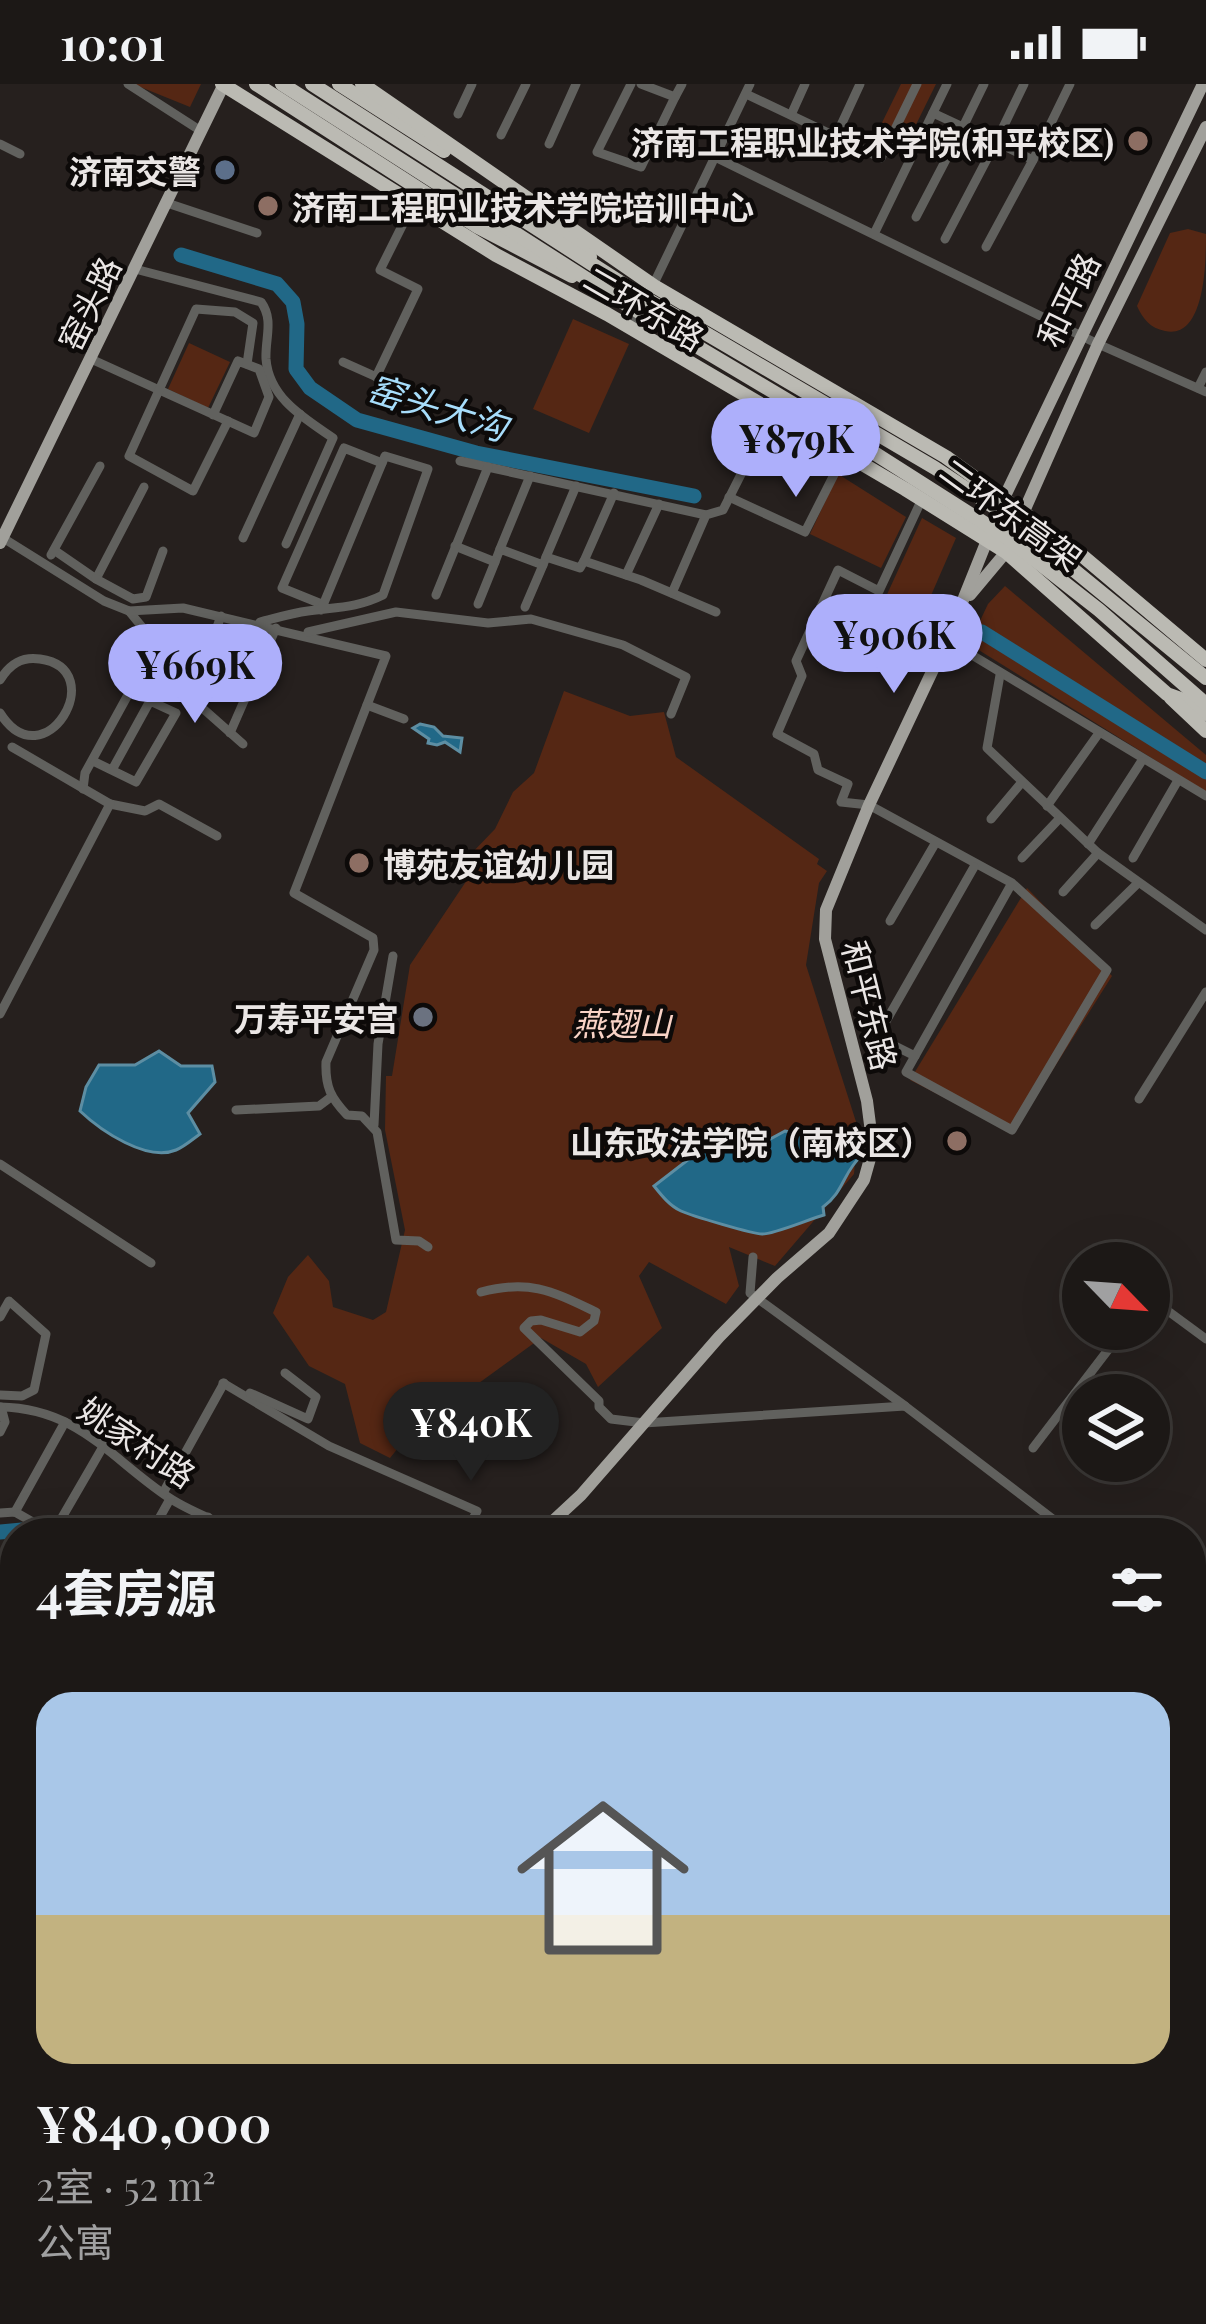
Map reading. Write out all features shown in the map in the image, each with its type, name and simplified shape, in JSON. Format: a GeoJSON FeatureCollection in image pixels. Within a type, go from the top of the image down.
{"type":"FeatureCollection","features":[{"type":"Feature","properties":{"kind":"highway","name":"二环东路"},"geometry":{"type":"LineString","coordinates":[[223,84],[496,255],[773,411],[1006,552],[1167,694]]}},
{"type":"Feature","properties":{"kind":"highway"},"geometry":{"type":"LineString","coordinates":[[256,84],[478,226],[633,299]]}},
{"type":"Feature","properties":{"kind":"highway","name":"二环东高架"},"geometry":{"type":"LineString","coordinates":[[282,84],[633,299],[1003,535],[1099,610],[1206,704]]}},
{"type":"Feature","properties":{"kind":"highway","name":"二环东高架"},"geometry":{"type":"LineString","coordinates":[[311,84],[633,299],[934,468],[1009,517],[1206,678]]}},
{"type":"Feature","properties":{"kind":"highway"},"geometry":{"type":"LineString","coordinates":[[339,84],[494,183],[633,299]]}},
{"type":"Feature","properties":{"kind":"highway","name":"二环东路"},"geometry":{"type":"LineString","coordinates":[[362,84],[654,286],[946,457],[1025,512],[1205,661]]}},
{"type":"Feature","properties":{"kind":"highway"},"geometry":{"type":"LineString","coordinates":[[1167,694],[1206,718]]}},
{"type":"Feature","properties":{"kind":"highway"},"geometry":{"type":"LineString","coordinates":[[1167,694],[1206,731]]}},
{"type":"Feature","properties":{"kind":"main road","name":"窑头路"},"geometry":{"type":"LineString","coordinates":[[1,541],[223,84]]}},
{"type":"Feature","properties":{"kind":"main road","name":"和平路"},"geometry":{"type":"LineString","coordinates":[[985,540],[1077,336],[1203,84]]}},
{"type":"Feature","properties":{"kind":"main road","name":"和平路"},"geometry":{"type":"LineString","coordinates":[[1006,552],[1097,346],[1206,127]]}},
{"type":"Feature","properties":{"kind":"main road","name":"和平东路"},"geometry":{"type":"LineString","coordinates":[[556,1518],[759,1298],[839,1220],[864,1180],[873,1148],[861,1067],[825,939],[826,910],[869,805],[962,606],[985,540]]}},
{"type":"Feature","properties":{"kind":"main road","name":"和平东路"},"geometry":{"type":"LineString","coordinates":[[962,606],[1006,552]]}},
{"type":"Feature","properties":{"kind":"street"},"geometry":{"type":"LineString","coordinates":[[128,84],[201,131]]}},
{"type":"Feature","properties":{"kind":"street"},"geometry":{"type":"LineString","coordinates":[[458,114],[472,84]]}},
{"type":"Feature","properties":{"kind":"street"},"geometry":{"type":"LineString","coordinates":[[500,135],[526,84]]}},
{"type":"Feature","properties":{"kind":"street"},"geometry":{"type":"LineString","coordinates":[[549,144],[576,84]]}},
{"type":"Feature","properties":{"kind":"street"},"geometry":{"type":"LineString","coordinates":[[631,84],[598,152],[641,167],[682,84]]}},
{"type":"Feature","properties":{"kind":"street"},"geometry":{"type":"LineString","coordinates":[[641,84],[675,98]]}},
{"type":"Feature","properties":{"kind":"street"},"geometry":{"type":"LineString","coordinates":[[791,115],[806,84]]}},
{"type":"Feature","properties":{"kind":"street"},"geometry":{"type":"LineString","coordinates":[[836,136],[860,84]]}},
{"type":"Feature","properties":{"kind":"street"},"geometry":{"type":"LineString","coordinates":[[632,329],[748,89],[881,158],[916,84]]}},
{"type":"Feature","properties":{"kind":"street"},"geometry":{"type":"LineString","coordinates":[[874,234],[946,84]]}},
{"type":"Feature","properties":{"kind":"street"},"geometry":{"type":"LineString","coordinates":[[916,217],[984,84]]}},
{"type":"Feature","properties":{"kind":"street"},"geometry":{"type":"LineString","coordinates":[[945,239],[1024,84]]}},
{"type":"Feature","properties":{"kind":"street"},"geometry":{"type":"LineString","coordinates":[[986,247],[1070,84]]}},
{"type":"Feature","properties":{"kind":"street"},"geometry":{"type":"LineString","coordinates":[[933,113],[1033,160]]}},
{"type":"Feature","properties":{"kind":"street"},"geometry":{"type":"LineString","coordinates":[[0,144],[20,154]]}},
{"type":"Feature","properties":{"kind":"street"},"geometry":{"type":"LineString","coordinates":[[716,158],[1187,388],[1202,390],[1206,372]]}},
{"type":"Feature","properties":{"kind":"street"},"geometry":{"type":"LineString","coordinates":[[166,202],[257,233]]}},
{"type":"Feature","properties":{"kind":"street"},"geometry":{"type":"LineString","coordinates":[[376,377],[418,289],[380,270],[413,202]]}},
{"type":"Feature","properties":{"kind":"street"},"geometry":{"type":"LineString","coordinates":[[135,268],[261,302],[268,313],[266,362],[276,393],[333,438],[286,544]]}},
{"type":"Feature","properties":{"kind":"street"},"geometry":{"type":"LineString","coordinates":[[227,421],[193,490],[129,456],[196,309],[235,312],[253,323],[247,364]]}},
{"type":"Feature","properties":{"kind":"street"},"geometry":{"type":"LineString","coordinates":[[91,359],[213,415],[254,433],[269,397],[259,369],[238,362],[213,415]]}},
{"type":"Feature","properties":{"kind":"street"},"geometry":{"type":"LineString","coordinates":[[343,362],[399,387]]}},
{"type":"Feature","properties":{"kind":"street"},"geometry":{"type":"LineString","coordinates":[[460,460],[706,515],[723,510],[773,411]]}},
{"type":"Feature","properties":{"kind":"street"},"geometry":{"type":"LineString","coordinates":[[243,538],[300,414]]}},
{"type":"Feature","properties":{"kind":"street"},"geometry":{"type":"LineString","coordinates":[[322,607],[282,588],[344,448],[382,464]]}},
{"type":"Feature","properties":{"kind":"street"},"geometry":{"type":"LineString","coordinates":[[729,497],[805,532],[845,453]]}},
{"type":"Feature","properties":{"kind":"street"},"geometry":{"type":"LineString","coordinates":[[255,623],[322,607],[358,608],[383,595],[428,469],[385,456],[322,607]]}},
{"type":"Feature","properties":{"kind":"street"},"geometry":{"type":"LineString","coordinates":[[46,565],[100,466]]}},
{"type":"Feature","properties":{"kind":"street"},"geometry":{"type":"LineString","coordinates":[[436,595],[488,467]]}},
{"type":"Feature","properties":{"kind":"street"},"geometry":{"type":"LineString","coordinates":[[478,604],[530,476]]}},
{"type":"Feature","properties":{"kind":"street"},"geometry":{"type":"LineString","coordinates":[[525,607],[576,486]]}},
{"type":"Feature","properties":{"kind":"street"},"geometry":{"type":"LineString","coordinates":[[97,578],[144,487]]}},
{"type":"Feature","properties":{"kind":"street"},"geometry":{"type":"LineString","coordinates":[[500,549],[580,568],[614,493]]}},
{"type":"Feature","properties":{"kind":"street"},"geometry":{"type":"LineString","coordinates":[[922,500],[878,591],[838,570],[796,661],[802,676],[777,734],[814,754],[818,770],[848,784],[841,802],[869,805],[1012,883],[1107,970],[1012,1130],[906,1072],[1012,883]]}},
{"type":"Feature","properties":{"kind":"street"},"geometry":{"type":"LineString","coordinates":[[626,575],[659,504]]}},
{"type":"Feature","properties":{"kind":"street"},"geometry":{"type":"LineString","coordinates":[[673,593],[706,515]]}},
{"type":"Feature","properties":{"kind":"street"},"geometry":{"type":"LineString","coordinates":[[1,541],[129,611],[183,608],[386,656],[294,892],[373,938],[374,950],[326,1063],[325,1080],[331,1097],[347,1115],[362,1116],[374,1125]]}},
{"type":"Feature","properties":{"kind":"street"},"geometry":{"type":"LineString","coordinates":[[454,546],[495,562]]}},
{"type":"Feature","properties":{"kind":"street"},"geometry":{"type":"LineString","coordinates":[[54,550],[133,599],[146,597],[164,551]]}},
{"type":"Feature","properties":{"kind":"street"},"geometry":{"type":"LineString","coordinates":[[584,562],[716,613]]}},
{"type":"Feature","properties":{"kind":"street"},"geometry":{"type":"LineString","coordinates":[[83,789],[85,773],[140,673],[129,657],[142,627],[129,611]]}},
{"type":"Feature","properties":{"kind":"street"},"geometry":{"type":"LineString","coordinates":[[303,634],[397,612],[488,622],[532,619],[622,645],[686,677],[670,714]]}},
{"type":"Feature","properties":{"kind":"street"},"geometry":{"type":"LineString","coordinates":[[221,616],[191,698],[243,744]]}},
{"type":"Feature","properties":{"kind":"street"},"geometry":{"type":"LineString","coordinates":[[230,733],[276,628]]}},
{"type":"Feature","properties":{"kind":"street"},"geometry":{"type":"LineString","coordinates":[[947,640],[1206,796]]}},
{"type":"Feature","properties":{"kind":"street"},"geometry":{"type":"LineString","coordinates":[[0,713],[15,729],[39,734],[60,724],[72,702],[67,677],[47,660],[22,660],[1,677]]}},
{"type":"Feature","properties":{"kind":"street"},"geometry":{"type":"LineString","coordinates":[[1000,675],[987,748],[1098,853],[1206,930]]}},
{"type":"Feature","properties":{"kind":"street"},"geometry":{"type":"LineString","coordinates":[[95,762],[136,782],[176,713],[150,701],[112,770]]}},
{"type":"Feature","properties":{"kind":"street"},"geometry":{"type":"LineString","coordinates":[[367,705],[404,719]]}},
{"type":"Feature","properties":{"kind":"street"},"geometry":{"type":"LineString","coordinates":[[1047,806],[1099,733]]}},
{"type":"Feature","properties":{"kind":"street"},"geometry":{"type":"LineString","coordinates":[[12,747],[110,804],[145,811],[159,804],[217,836]]}},
{"type":"Feature","properties":{"kind":"street"},"geometry":{"type":"LineString","coordinates":[[1088,844],[1141,762]]}},
{"type":"Feature","properties":{"kind":"street"},"geometry":{"type":"LineString","coordinates":[[991,819],[1022,782]]}},
{"type":"Feature","properties":{"kind":"street"},"geometry":{"type":"LineString","coordinates":[[1133,858],[1178,782]]}},
{"type":"Feature","properties":{"kind":"street"},"geometry":{"type":"LineString","coordinates":[[0,1015],[110,804]]}},
{"type":"Feature","properties":{"kind":"street"},"geometry":{"type":"LineString","coordinates":[[1022,858],[1060,818]]}},
{"type":"Feature","properties":{"kind":"street"},"geometry":{"type":"LineString","coordinates":[[890,921],[936,842]]}},
{"type":"Feature","properties":{"kind":"street"},"geometry":{"type":"LineString","coordinates":[[1063,892],[1098,853]]}},
{"type":"Feature","properties":{"kind":"street"},"geometry":{"type":"LineString","coordinates":[[915,1056],[877,1037],[974,867]]}},
{"type":"Feature","properties":{"kind":"street"},"geometry":{"type":"LineString","coordinates":[[1096,925],[1137,884]]}},
{"type":"Feature","properties":{"kind":"street"},"geometry":{"type":"LineString","coordinates":[[393,956],[378,1044],[374,1125],[396,1240],[419,1241],[428,1247]]}},
{"type":"Feature","properties":{"kind":"street"},"geometry":{"type":"LineString","coordinates":[[1139,1099],[1206,992]]}},
{"type":"Feature","properties":{"kind":"street"},"geometry":{"type":"LineString","coordinates":[[236,1110],[319,1106],[331,1097]]}},
{"type":"Feature","properties":{"kind":"street"},"geometry":{"type":"LineString","coordinates":[[0,1164],[151,1263]]}},
{"type":"Feature","properties":{"kind":"street"},"geometry":{"type":"LineString","coordinates":[[753,1257],[750,1292],[1051,1518]]}},
{"type":"Feature","properties":{"kind":"street"},"geometry":{"type":"LineString","coordinates":[[481,1292],[514,1283],[552,1290],[596,1312],[594,1322],[580,1332],[541,1320],[524,1328],[599,1401],[599,1408],[610,1419],[644,1423],[904,1406]]}},
{"type":"Feature","properties":{"kind":"street"},"geometry":{"type":"LineString","coordinates":[[0,1317],[9,1301],[46,1334],[34,1390],[22,1396],[0,1395]]}},
{"type":"Feature","properties":{"kind":"street"},"geometry":{"type":"LineString","coordinates":[[1170,1312],[1206,1339]]}},
{"type":"Feature","properties":{"kind":"street"},"geometry":{"type":"LineString","coordinates":[[1033,1448],[1108,1350]]}},
{"type":"Feature","properties":{"kind":"street"},"geometry":{"type":"LineString","coordinates":[[223,1383],[308,1419],[316,1397],[284,1373]]}},
{"type":"Feature","properties":{"kind":"street"},"geometry":{"type":"LineString","coordinates":[[157,1518],[223,1383]]}},
{"type":"Feature","properties":{"kind":"street"},"geometry":{"type":"LineString","coordinates":[[223,1383],[329,1446],[477,1510],[473,1518]]}},
{"type":"Feature","properties":{"kind":"street"},"geometry":{"type":"LineString","coordinates":[[0,1432],[5,1422],[1,1407]]}},
{"type":"Feature","properties":{"kind":"street","name":"姚家村路"},"geometry":{"type":"LineString","coordinates":[[1,1407],[24,1407],[65,1422],[104,1445],[166,1496],[208,1517]]}},
{"type":"Feature","properties":{"kind":"street"},"geometry":{"type":"LineString","coordinates":[[15,1512],[65,1422]]}},
{"type":"Feature","properties":{"kind":"street"},"geometry":{"type":"LineString","coordinates":[[61,1518],[104,1445]]}},
{"type":"Feature","properties":{"kind":"street"},"geometry":{"type":"LineString","coordinates":[[0,1513],[15,1512],[26,1518]]}},
{"type":"Feature","properties":{"kind":"green space"},"geometry":{"type":"Polygon","coordinates":[[[133,84],[201,84],[190,107],[133,84]]]}},
{"type":"Feature","properties":{"kind":"green space"},"geometry":{"type":"Polygon","coordinates":[[[901,84],[936,84],[901,155],[873,141],[901,84]]]}},
{"type":"Feature","properties":{"kind":"green space"},"geometry":{"type":"Polygon","coordinates":[[[1188,229],[1206,234],[1201,295],[1189,323],[1165,331],[1148,322],[1137,306],[1170,233],[1188,229]]]}},
{"type":"Feature","properties":{"kind":"green space"},"geometry":{"type":"Polygon","coordinates":[[[573,319],[629,344],[589,433],[533,409],[573,319]]]}},
{"type":"Feature","properties":{"kind":"green space"},"geometry":{"type":"Polygon","coordinates":[[[189,343],[230,362],[208,408],[168,389],[189,343]]]}},
{"type":"Feature","properties":{"kind":"green space"},"geometry":{"type":"Polygon","coordinates":[[[838,474],[906,517],[881,568],[810,534],[838,474]]]}},
{"type":"Feature","properties":{"kind":"green space"},"geometry":{"type":"Polygon","coordinates":[[[922,518],[956,538],[919,623],[884,601],[922,518]]]}},
{"type":"Feature","properties":{"kind":"green space"},"geometry":{"type":"Polygon","coordinates":[[[1005,586],[1206,755],[1206,792],[969,644],[988,604],[1005,586]]]}},
{"type":"Feature","properties":{"kind":"green space","name":"燕翅山"},"geometry":{"type":"Polygon","coordinates":[[[564,691],[630,716],[664,712],[676,757],[819,859],[817,864],[827,871],[819,883],[806,965],[858,1128],[854,1174],[775,1266],[729,1247],[739,1286],[726,1304],[649,1262],[639,1276],[662,1328],[598,1387],[586,1364],[541,1338],[450,1404],[441,1395],[390,1458],[360,1443],[345,1384],[309,1366],[273,1313],[288,1277],[308,1255],[329,1281],[333,1307],[373,1320],[386,1312],[405,1230],[385,1130],[386,1076],[392,1076],[410,965],[475,867],[469,856],[495,829],[513,792],[534,773],[564,691]]]}},
{"type":"Feature","properties":{"kind":"green space"},"geometry":{"type":"Polygon","coordinates":[[[1027,888],[1112,976],[1013,1133],[910,1080],[1027,888]]]}},
{"type":"Feature","properties":{"kind":"water"},"geometry":{"type":"Polygon","coordinates":[[[420,724],[434,727],[443,736],[462,738],[460,752],[445,742],[428,743],[413,728],[420,724]]]}},
{"type":"Feature","properties":{"kind":"water"},"geometry":{"type":"Polygon","coordinates":[[[159,1051],[181,1066],[212,1066],[215,1082],[188,1113],[200,1134],[164,1153],[125,1142],[80,1111],[86,1087],[99,1065],[135,1065],[159,1051]]]}},
{"type":"Feature","properties":{"kind":"water"},"geometry":{"type":"Polygon","coordinates":[[[785,1131],[841,1131],[862,1155],[823,1207],[824,1215],[775,1232],[756,1233],[681,1211],[654,1186],[715,1139],[722,1142],[738,1133],[761,1144],[785,1131]]]}},
{"type":"Feature","properties":{"kind":"waterway","name":"窑头大沟"},"geometry":{"type":"LineString","coordinates":[[181,255],[277,284],[293,302],[296,369],[310,388],[357,420],[476,453],[694,496]]}},
{"type":"Feature","properties":{"kind":"waterway","name":"窑头大沟"},"geometry":{"type":"LineString","coordinates":[[982,632],[1206,772]]}},
{"type":"Feature","properties":{"kind":"place","name":"济南工程职业技术学院(和平校区)"},"geometry":{"type":"Point","coordinates":[1138,141]}},
{"type":"Feature","properties":{"kind":"place","name":"济南交警"},"geometry":{"type":"Point","coordinates":[225,170]}},
{"type":"Feature","properties":{"kind":"place","name":"济南工程职业技术学院培训中心"},"geometry":{"type":"Point","coordinates":[268,206]}},
{"type":"Feature","properties":{"kind":"place","name":"博苑友谊幼儿园"},"geometry":{"type":"Point","coordinates":[359,863]}},
{"type":"Feature","properties":{"kind":"place","name":"万寿平安宫"},"geometry":{"type":"Point","coordinates":[423,1017]}},
{"type":"Feature","properties":{"kind":"place","name":"山东政法学院（南校区）"},"geometry":{"type":"Point","coordinates":[957,1141]}}]}
